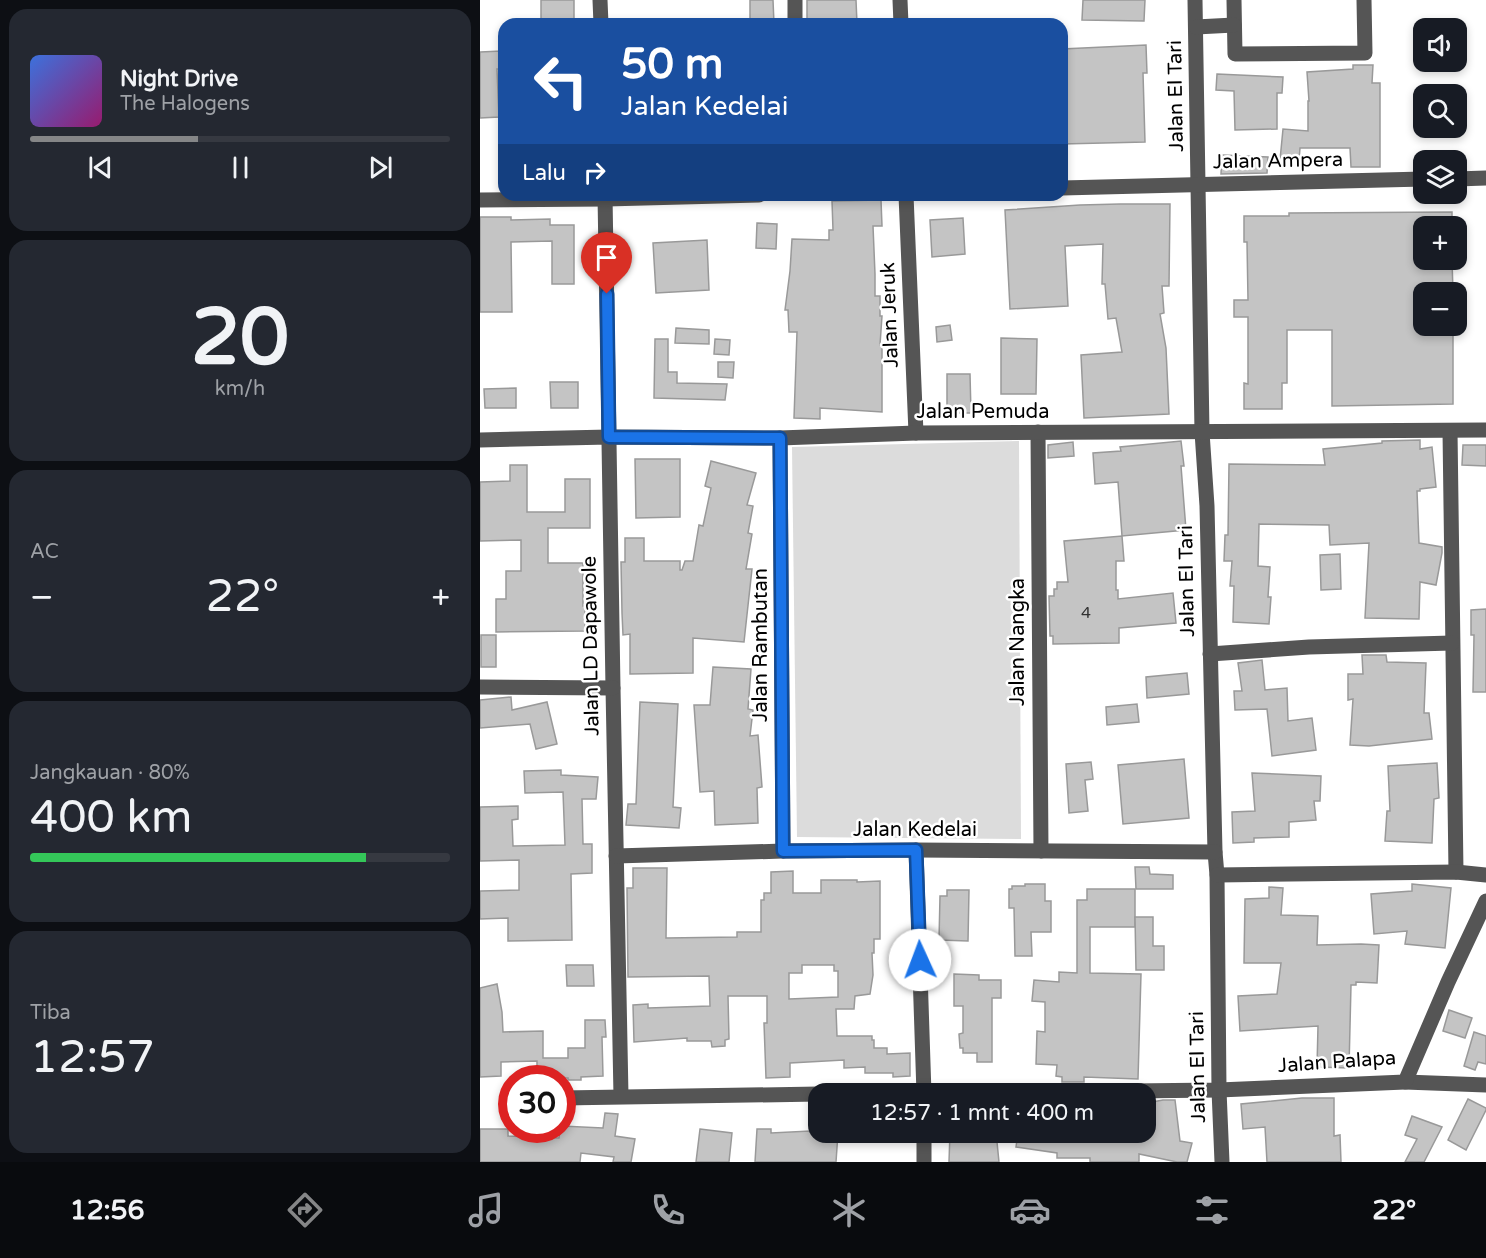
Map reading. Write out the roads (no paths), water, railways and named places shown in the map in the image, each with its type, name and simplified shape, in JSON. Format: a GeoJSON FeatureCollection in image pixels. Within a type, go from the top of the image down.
{"type":"FeatureCollection","features":[{"type":"Feature","properties":{"kind":"street"},"geometry":{"type":"LineString","coordinates":[[600,0],[601,18]]}},
{"type":"Feature","properties":{"kind":"street"},"geometry":{"type":"LineString","coordinates":[[795,0],[795,18]]}},
{"type":"Feature","properties":{"kind":"street"},"geometry":{"type":"LineString","coordinates":[[900,0],[901,18]]}},
{"type":"Feature","properties":{"kind":"street","name":"Jalan El Tari"},"geometry":{"type":"LineString","coordinates":[[1195,0],[1202,432],[1207,506],[1222,1162]]}},
{"type":"Feature","properties":{"kind":"street"},"geometry":{"type":"LineString","coordinates":[[1234,0],[1234,54],[1365,52],[1364,0]]}},
{"type":"Feature","properties":{"kind":"street"},"geometry":{"type":"LineString","coordinates":[[1196,27],[1234,25]]}},
{"type":"Feature","properties":{"kind":"street"},"geometry":{"type":"LineString","coordinates":[[1467,178],[1486,178]]}},
{"type":"Feature","properties":{"kind":"street","name":"Jalan Ampera"},"geometry":{"type":"LineString","coordinates":[[1068,188],[1413,179]]}},
{"type":"Feature","properties":{"kind":"street"},"geometry":{"type":"LineString","coordinates":[[480,200],[498,200]]}},
{"type":"Feature","properties":{"kind":"street","name":"Jalan LD Dapawole"},"geometry":{"type":"LineString","coordinates":[[605,201],[621,1096]]}},
{"type":"Feature","properties":{"kind":"street","name":"Jalan Jeruk"},"geometry":{"type":"LineString","coordinates":[[906,201],[916,433]]}},
{"type":"Feature","properties":{"kind":"street","name":"Jalan Pemuda"},"geometry":{"type":"LineString","coordinates":[[480,440],[609,437],[780,438],[916,433],[1486,430]]}},
{"type":"Feature","properties":{"kind":"street"},"geometry":{"type":"LineString","coordinates":[[1450,431],[1456,872]]}},
{"type":"Feature","properties":{"kind":"street","name":"Jalan Nangka"},"geometry":{"type":"LineString","coordinates":[[1038,432],[1041,851]]}},
{"type":"Feature","properties":{"kind":"street","name":"Jalan Rambutan"},"geometry":{"type":"LineString","coordinates":[[780,438],[783,851]]}},
{"type":"Feature","properties":{"kind":"street"},"geometry":{"type":"LineString","coordinates":[[1210,654],[1309,647],[1452,643]]}},
{"type":"Feature","properties":{"kind":"street"},"geometry":{"type":"LineString","coordinates":[[480,687],[613,688]]}},
{"type":"Feature","properties":{"kind":"street"},"geometry":{"type":"LineString","coordinates":[[916,850],[924,1083]]}},
{"type":"Feature","properties":{"kind":"street","name":"Jalan Kedelai"},"geometry":{"type":"LineString","coordinates":[[616,856],[916,850],[1215,852]]}},
{"type":"Feature","properties":{"kind":"street"},"geometry":{"type":"LineString","coordinates":[[1217,874],[1456,872],[1486,875]]}},
{"type":"Feature","properties":{"kind":"street","name":"Jalan Palapa"},"geometry":{"type":"LineString","coordinates":[[1156,1091],[1405,1082],[1486,901]]}},
{"type":"Feature","properties":{"kind":"street"},"geometry":{"type":"LineString","coordinates":[[1405,1082],[1486,1084]]}},
{"type":"Feature","properties":{"kind":"street"},"geometry":{"type":"LineString","coordinates":[[576,1098],[808,1094]]}},
{"type":"Feature","properties":{"kind":"street"},"geometry":{"type":"LineString","coordinates":[[924,1143],[924,1162]]}}]}
